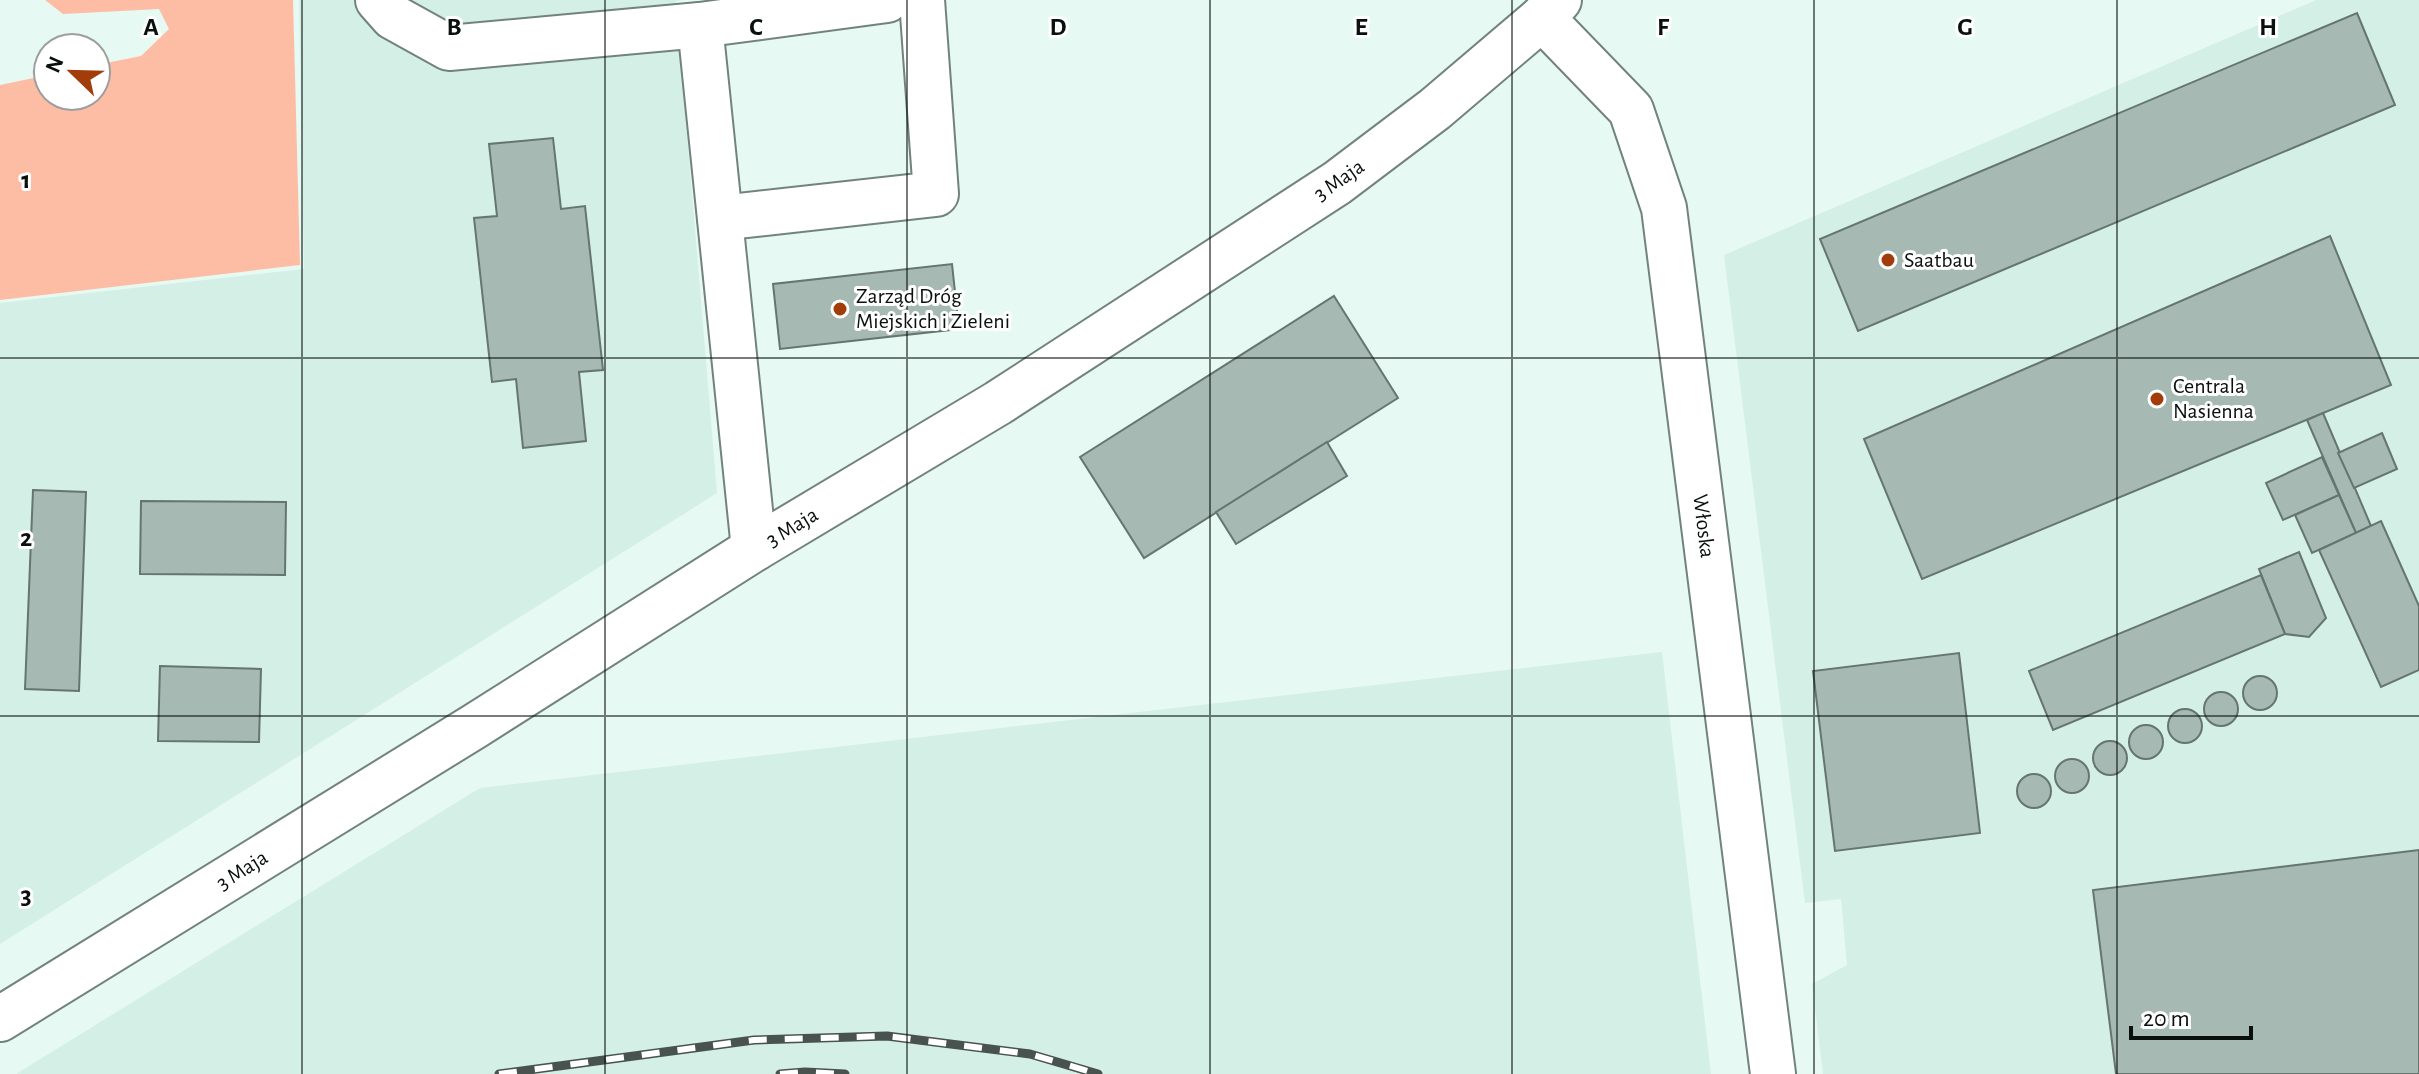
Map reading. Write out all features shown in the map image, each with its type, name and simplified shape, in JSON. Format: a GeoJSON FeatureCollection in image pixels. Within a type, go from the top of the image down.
{"type":"FeatureCollection","features":[{"type":"Feature","properties":{"kind":"street"},"geometry":{"type":"LineString","coordinates":[[378,0],[393,17],[449,48],[700,25],[887,0]]}},
{"type":"Feature","properties":{"kind":"street"},"geometry":{"type":"LineString","coordinates":[[720,218],[936,194],[922,0]]}},
{"type":"Feature","properties":{"kind":"street","name":"3 Maja"},"geometry":{"type":"LineString","coordinates":[[0,1019],[461,735],[754,549],[998,403],[1337,183],[1435,109],[1550,9]]}},
{"type":"Feature","properties":{"kind":"street","name":"Włoska"},"geometry":{"type":"LineString","coordinates":[[1550,9],[1631,110],[1664,208],[1773,1074]]}},
{"type":"Feature","properties":{"kind":"street"},"geometry":{"type":"LineString","coordinates":[[700,25],[754,549]]}},
{"type":"Feature","properties":{"kind":"shaded area"},"geometry":{"type":"Polygon","coordinates":[[[45,0],[293,0],[300,265],[0,300],[0,85],[32,78],[32,112],[112,112],[112,62],[141,56],[169,29],[159,9],[63,14],[45,0]]]}},
{"type":"Feature","properties":{"kind":"shaded area"},"geometry":{"type":"Polygon","coordinates":[[[299,0],[685,0],[676,1],[717,493],[0,944],[0,303],[304,269],[299,0]]]}},
{"type":"Feature","properties":{"kind":"shaded area"},"geometry":{"type":"Polygon","coordinates":[[[2316,0],[2419,0],[2419,1074],[1823,1074],[1812,984],[1847,965],[1841,899],[1805,903],[1724,255],[2316,0]]]}},
{"type":"Feature","properties":{"kind":"shaded area"},"geometry":{"type":"Polygon","coordinates":[[[1662,652],[1711,1074],[16,1074],[480,788],[1662,652]]]}},
{"type":"Feature","properties":{"kind":"building"},"geometry":{"type":"Polygon","coordinates":[[[2357,13],[2395,105],[1858,331],[1820,239],[2357,13]]]}},
{"type":"Feature","properties":{"kind":"building"},"geometry":{"type":"Polygon","coordinates":[[[553,138],[561,209],[585,206],[603,370],[579,372],[586,441],[523,448],[516,379],[492,382],[474,218],[497,216],[489,144],[553,138]]]}},
{"type":"Feature","properties":{"kind":"building","name":"Centrala Nasienna"},"geometry":{"type":"Polygon","coordinates":[[[2330,236],[2391,385],[1922,579],[1864,439],[2330,236]]]}},
{"type":"Feature","properties":{"kind":"building"},"geometry":{"type":"Polygon","coordinates":[[[952,264],[959,329],[780,349],[773,284],[952,264]]]}},
{"type":"Feature","properties":{"kind":"building"},"geometry":{"type":"Polygon","coordinates":[[[1334,296],[1398,398],[1144,558],[1080,457],[1334,296]]]}},
{"type":"Feature","properties":{"kind":"building"},"geometry":{"type":"Polygon","coordinates":[[[2323,413],[2371,526],[2356,533],[2307,420],[2323,413]]]}},
{"type":"Feature","properties":{"kind":"building"},"geometry":{"type":"Polygon","coordinates":[[[2382,433],[2397,469],[2354,488],[2338,453],[2382,433]]]}},
{"type":"Feature","properties":{"kind":"building"},"geometry":{"type":"Polygon","coordinates":[[[1327,442],[1347,476],[1236,544],[1216,512],[1327,442]]]}},
{"type":"Feature","properties":{"kind":"building"},"geometry":{"type":"Polygon","coordinates":[[[2322,457],[2339,495],[2283,520],[2266,483],[2322,457]]]}},
{"type":"Feature","properties":{"kind":"building"},"geometry":{"type":"Polygon","coordinates":[[[33,490],[86,492],[79,691],[25,689],[33,490]]]}},
{"type":"Feature","properties":{"kind":"building"},"geometry":{"type":"Polygon","coordinates":[[[2339,495],[2356,533],[2312,553],[2295,515],[2339,495]]]}},
{"type":"Feature","properties":{"kind":"building"},"geometry":{"type":"Polygon","coordinates":[[[141,501],[286,502],[285,575],[140,574],[141,501]]]}},
{"type":"Feature","properties":{"kind":"building"},"geometry":{"type":"Polygon","coordinates":[[[2381,521],[2419,606],[2419,670],[2381,687],[2319,550],[2381,521]]]}},
{"type":"Feature","properties":{"kind":"building"},"geometry":{"type":"Polygon","coordinates":[[[2299,552],[2326,618],[2309,637],[2285,634],[2259,569],[2299,552]]]}},
{"type":"Feature","properties":{"kind":"building"},"geometry":{"type":"Polygon","coordinates":[[[2261,575],[2285,634],[2053,730],[2029,671],[2261,575]]]}},
{"type":"Feature","properties":{"kind":"building"},"geometry":{"type":"Polygon","coordinates":[[[1959,653],[1980,833],[1835,851],[1813,671],[1959,653]]]}},
{"type":"Feature","properties":{"kind":"building"},"geometry":{"type":"Polygon","coordinates":[[[160,666],[261,669],[259,742],[158,741],[160,666]]]}},
{"type":"Feature","properties":{"kind":"building"},"geometry":{"type":"Polygon","coordinates":[[[2260,676],[2272,681],[2277,693],[2272,705],[2260,710],[2248,705],[2243,693],[2248,681],[2260,676]]]}},
{"type":"Feature","properties":{"kind":"building"},"geometry":{"type":"Polygon","coordinates":[[[2221,692],[2233,697],[2238,709],[2233,721],[2221,726],[2209,721],[2204,709],[2209,697],[2221,692]]]}},
{"type":"Feature","properties":{"kind":"building"},"geometry":{"type":"Polygon","coordinates":[[[2185,709],[2197,714],[2202,726],[2197,738],[2185,743],[2173,738],[2168,726],[2173,714],[2185,709]]]}},
{"type":"Feature","properties":{"kind":"building"},"geometry":{"type":"Polygon","coordinates":[[[2146,725],[2158,730],[2163,742],[2158,754],[2146,759],[2134,754],[2129,742],[2134,730],[2146,725]]]}},
{"type":"Feature","properties":{"kind":"building"},"geometry":{"type":"Polygon","coordinates":[[[2110,741],[2122,746],[2127,758],[2122,770],[2110,775],[2098,770],[2093,758],[2098,746],[2110,741]]]}},
{"type":"Feature","properties":{"kind":"building"},"geometry":{"type":"Polygon","coordinates":[[[2072,759],[2084,764],[2089,776],[2084,788],[2072,793],[2060,788],[2055,776],[2060,764],[2072,759]]]}},
{"type":"Feature","properties":{"kind":"building"},"geometry":{"type":"Polygon","coordinates":[[[2034,774],[2046,779],[2051,791],[2046,803],[2034,808],[2022,803],[2017,791],[2022,779],[2034,774]]]}},
{"type":"Feature","properties":{"kind":"building"},"geometry":{"type":"Polygon","coordinates":[[[2419,850],[2419,1074],[2116,1074],[2093,890],[2419,850]]]}},
{"type":"Feature","properties":{"kind":"railway"},"geometry":{"type":"LineString","coordinates":[[499,1074],[754,1040],[887,1036],[1030,1054],[1098,1074]]}},
{"type":"Feature","properties":{"kind":"railway"},"geometry":{"type":"LineString","coordinates":[[780,1074],[845,1074]]}},
{"type":"Feature","properties":{"kind":"place","name":"Saatbau"},"geometry":{"type":"Point","coordinates":[1888,260]}},
{"type":"Feature","properties":{"kind":"place","name":"Zarząd Dróg Miejskich i Zieleni"},"geometry":{"type":"Point","coordinates":[840,309]}},
{"type":"Feature","properties":{"kind":"place","name":"Centrala Nasienna"},"geometry":{"type":"Point","coordinates":[2157,399]}}]}
